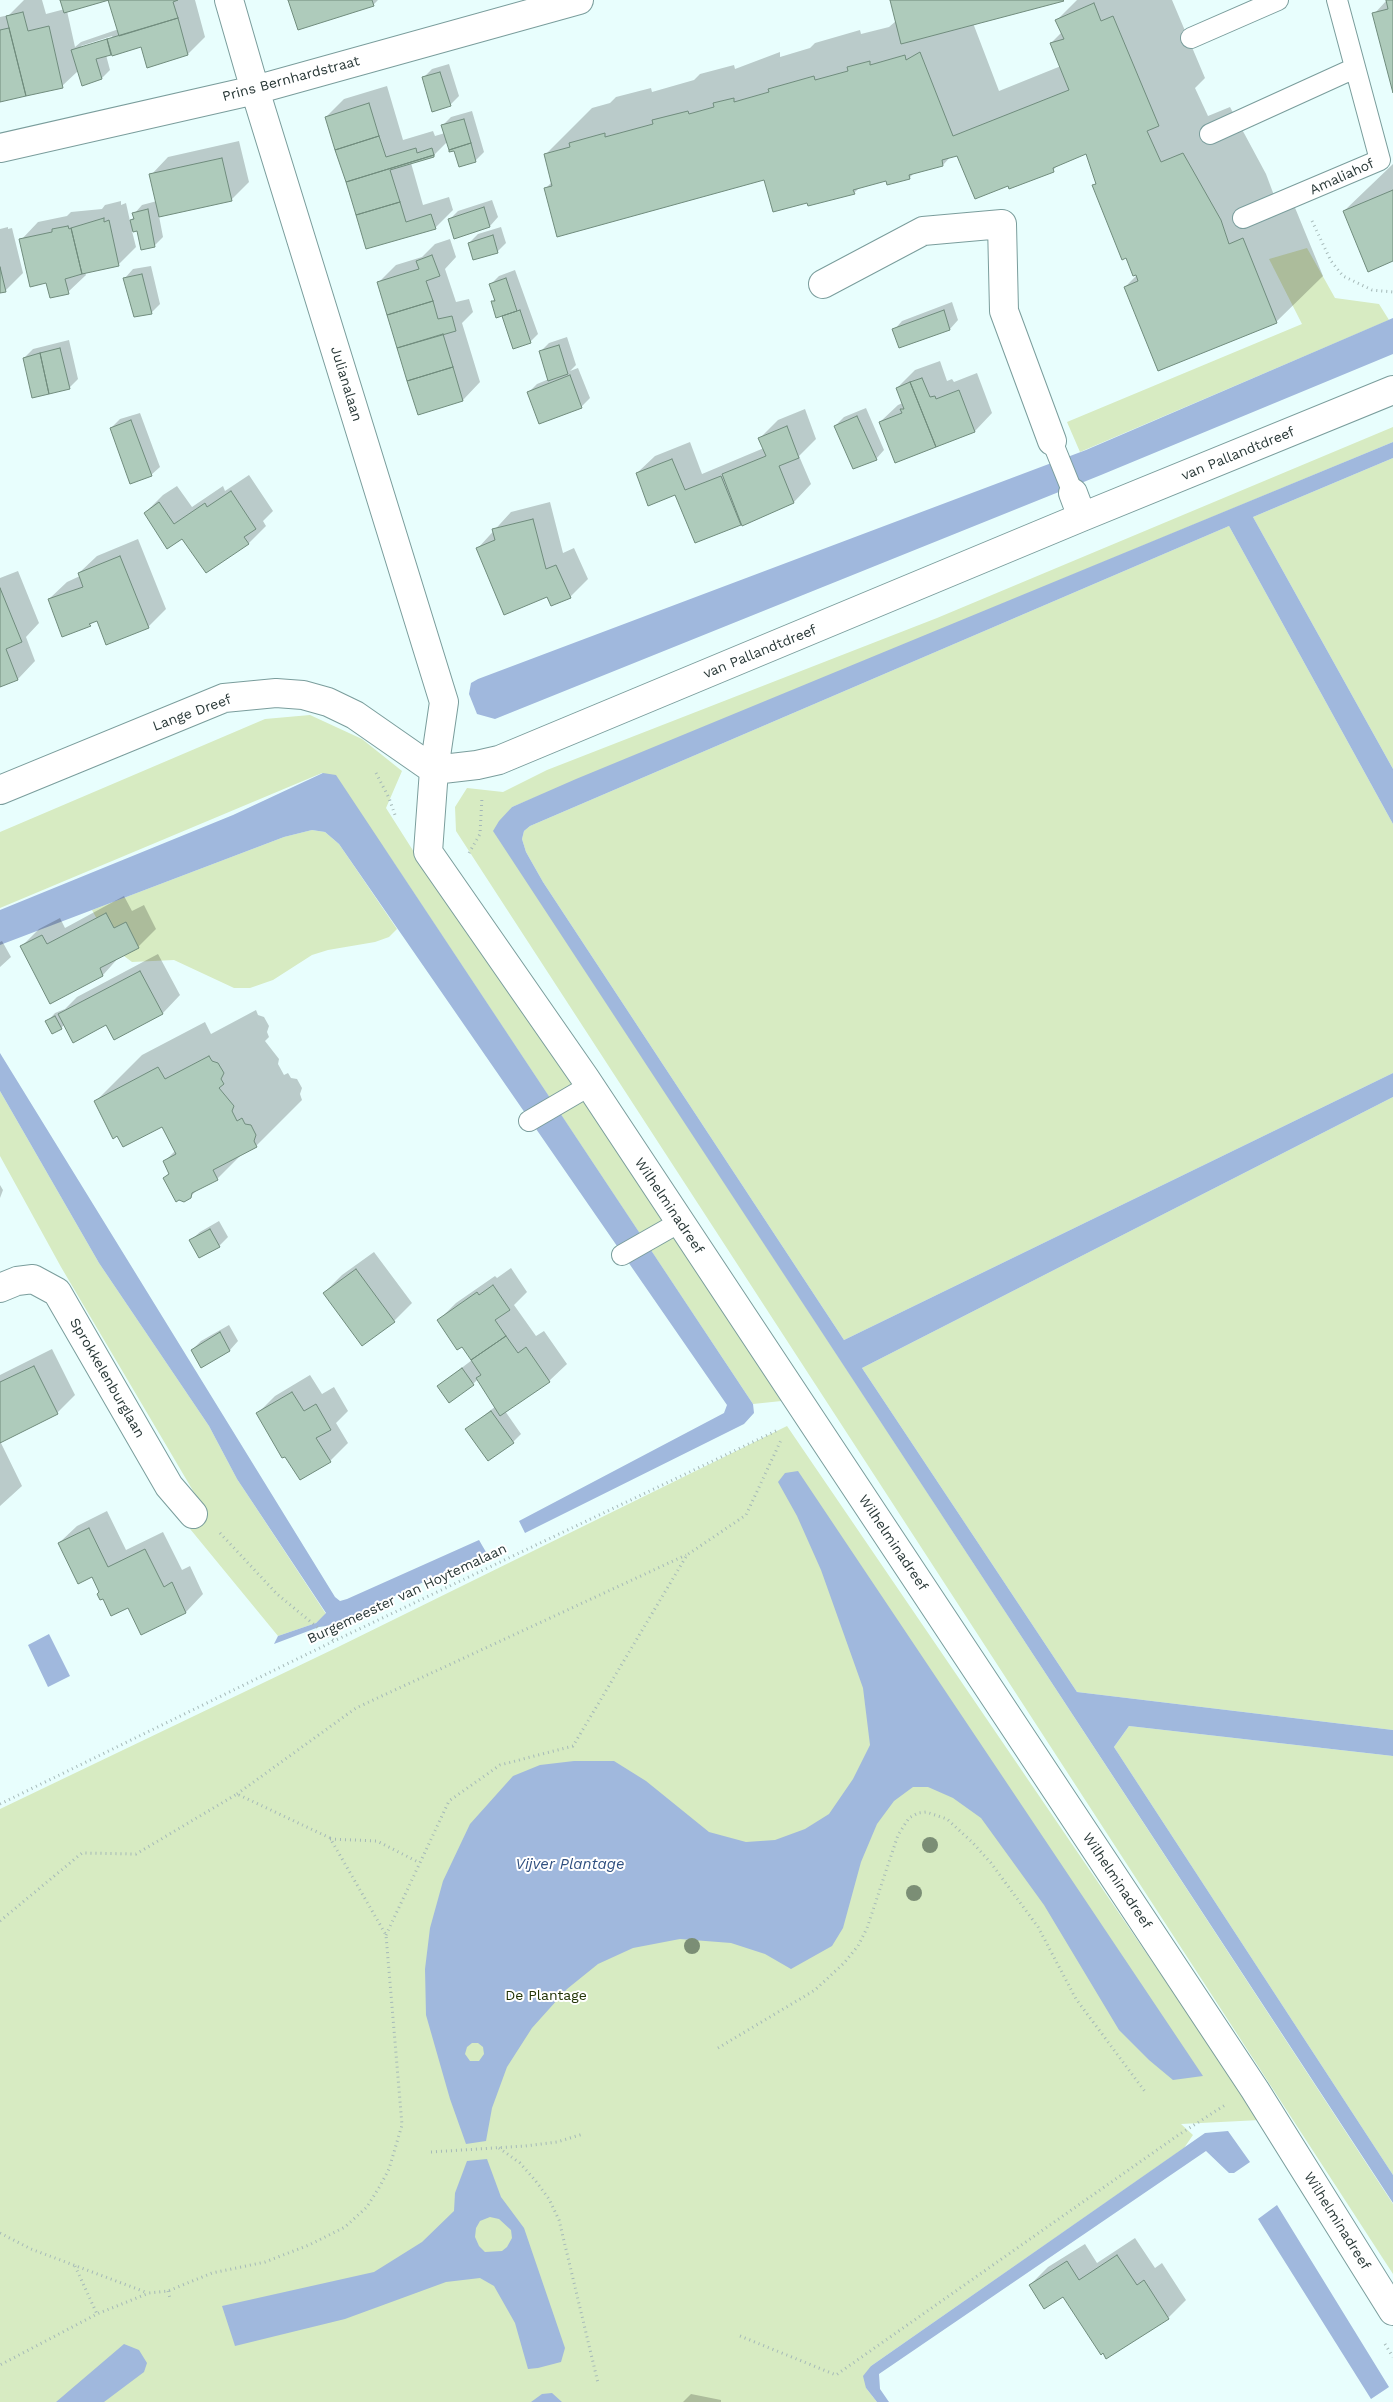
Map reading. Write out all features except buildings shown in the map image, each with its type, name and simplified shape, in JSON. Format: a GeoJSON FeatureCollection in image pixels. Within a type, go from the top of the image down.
{"type":"FeatureCollection","features":[{"type":"Feature","properties":{"kind":"street","name":"Julianalaan"},"geometry":{"type":"LineString","coordinates":[[229,0],[444,702],[434,770]]}},
{"type":"Feature","properties":{"kind":"street","name":"Prins Bernhardstraat"},"geometry":{"type":"LineString","coordinates":[[0,148],[255,90],[579,0]]}},
{"type":"Feature","properties":{"kind":"street"},"geometry":{"type":"LineString","coordinates":[[823,284],[923,231],[1002,224],[1004,311],[1052,441]]}},
{"type":"Feature","properties":{"kind":"street","name":"van Pallandtdreef"},"geometry":{"type":"LineString","coordinates":[[434,770],[477,766],[499,760],[1077,505],[1393,390]]}},
{"type":"Feature","properties":{"kind":"street","name":"Lange Dreef"},"geometry":{"type":"LineString","coordinates":[[0,790],[224,698],[276,693],[303,694],[328,702],[355,716],[434,770]]}},
{"type":"Feature","properties":{"kind":"street","name":"Wilhelminadreef"},"geometry":{"type":"LineString","coordinates":[[434,770],[428,852],[680,1222],[798,1420],[1255,2090],[1393,2311]]}},
{"type":"Feature","properties":{"kind":"street","name":"Sprokkelenburglaan"},"geometry":{"type":"LineString","coordinates":[[0,1288],[17,1280],[33,1279],[57,1292],[169,1486],[192,1514]]}},
{"type":"Feature","properties":{"kind":"lane"},"geometry":{"type":"LineString","coordinates":[[1191,38],[1278,0]]}},
{"type":"Feature","properties":{"kind":"lane","name":"Amaliahof"},"geometry":{"type":"LineString","coordinates":[[1243,218],[1300,196],[1380,160],[1337,0]]}},
{"type":"Feature","properties":{"kind":"lane"},"geometry":{"type":"LineString","coordinates":[[1210,134],[1355,68]]}},
{"type":"Feature","properties":{"kind":"lane"},"geometry":{"type":"LineString","coordinates":[[1052,441],[1077,505]]}},
{"type":"Feature","properties":{"kind":"lane"},"geometry":{"type":"LineString","coordinates":[[529,1121],[589,1086]]}},
{"type":"Feature","properties":{"kind":"lane"},"geometry":{"type":"LineString","coordinates":[[622,1255],[680,1222]]}},
{"type":"Feature","properties":{"kind":"path"},"geometry":{"type":"LineString","coordinates":[[1300,196],[1331,261],[1343,276],[1372,290],[1393,292]]}},
{"type":"Feature","properties":{"kind":"path"},"geometry":{"type":"LineString","coordinates":[[372,767],[389,798],[397,822]]}},
{"type":"Feature","properties":{"kind":"path"},"geometry":{"type":"LineString","coordinates":[[0,1922],[82,1853],[136,1854],[237,1794],[356,1708],[687,1555],[746,1515],[770,1468],[798,1420]]}},
{"type":"Feature","properties":{"kind":"path","name":"Burgemeester van Hoytemalaan"},"geometry":{"type":"LineString","coordinates":[[0,1804],[334,1641],[798,1420]]}},
{"type":"Feature","properties":{"kind":"path"},"geometry":{"type":"LineString","coordinates":[[192,1514],[203,1524],[217,1531],[298,1612],[334,1641]]}},
{"type":"Feature","properties":{"kind":"path"},"geometry":{"type":"LineString","coordinates":[[386,1935],[418,1862],[449,1801],[500,1765],[573,1746],[687,1555]]}},
{"type":"Feature","properties":{"kind":"path"},"geometry":{"type":"LineString","coordinates":[[237,1794],[330,1838],[377,1841],[418,1862]]}},
{"type":"Feature","properties":{"kind":"path"},"geometry":{"type":"LineString","coordinates":[[718,2048],[815,1990],[844,1963],[858,1946],[867,1928],[898,1835],[909,1818],[918,1812],[926,1812],[947,1819],[991,1863],[1038,1927],[1076,1999],[1146,2093]]}},
{"type":"Feature","properties":{"kind":"path"},"geometry":{"type":"LineString","coordinates":[[0,2365],[97,2314],[149,2293],[168,2291],[212,2274],[264,2262],[309,2245],[345,2226],[368,2207],[389,2169],[402,2126],[386,1935],[330,1838]]}},
{"type":"Feature","properties":{"kind":"path"},"geometry":{"type":"LineString","coordinates":[[740,2336],[836,2375],[1177,2136],[1226,2105]]}},
{"type":"Feature","properties":{"kind":"path"},"geometry":{"type":"LineString","coordinates":[[430,2152],[556,2142],[583,2134]]}},
{"type":"Feature","properties":{"kind":"path"},"geometry":{"type":"LineString","coordinates":[[499,2148],[520,2163],[535,2180],[559,2220],[598,2383]]}},
{"type":"Feature","properties":{"kind":"path"},"geometry":{"type":"LineString","coordinates":[[0,2233],[31,2249],[149,2293]]}},
{"type":"Feature","properties":{"kind":"path"},"geometry":{"type":"LineString","coordinates":[[75,2265],[97,2314]]}},
{"type":"Feature","properties":{"kind":"path"},"geometry":{"type":"LineString","coordinates":[[168,2291],[170,2298]]}},
{"type":"Feature","properties":{"kind":"green space"},"geometry":{"type":"Polygon","coordinates":[[[1307,248],[1335,298],[1379,304],[1389,320],[1080,452],[1067,422],[1302,324],[1269,259],[1307,248]]]}},
{"type":"Feature","properties":{"kind":"green space"},"geometry":{"type":"Polygon","coordinates":[[[1393,427],[1393,442],[512,807],[494,831],[1393,2204],[1393,2274],[456,831],[455,807],[467,788],[503,792],[547,770],[937,618],[1393,427]]]}},
{"type":"Feature","properties":{"kind":"green space"},"geometry":{"type":"Polygon","coordinates":[[[1393,458],[1393,769],[1253,517],[1393,458]]]}},
{"type":"Feature","properties":{"kind":"green space"},"geometry":{"type":"Polygon","coordinates":[[[1229,526],[1393,824],[1393,1073],[844,1340],[543,882],[526,852],[522,839],[524,831],[530,826],[1229,526]]]}},
{"type":"Feature","properties":{"kind":"green space"},"geometry":{"type":"Polygon","coordinates":[[[310,715],[362,739],[402,771],[386,808],[419,860],[791,1400],[753,1404],[386,851],[322,773],[0,908],[0,832],[265,719],[310,715]]]}},
{"type":"Feature","properties":{"kind":"green space"},"geometry":{"type":"Polygon","coordinates":[[[312,830],[325,832],[339,844],[397,929],[389,937],[375,942],[328,950],[312,955],[273,980],[250,988],[234,988],[174,960],[132,962],[112,947],[92,910],[284,837],[312,830]]]}},
{"type":"Feature","properties":{"kind":"green space"},"geometry":{"type":"Polygon","coordinates":[[[0,1091],[99,1263],[209,1426],[237,1479],[326,1614],[316,1623],[278,1636],[186,1524],[202,1506],[61,1267],[0,1156],[0,1091]]]}},
{"type":"Feature","properties":{"kind":"green space"},"geometry":{"type":"Polygon","coordinates":[[[1393,1097],[1393,1730],[1077,1692],[862,1368],[1393,1097]]]}},
{"type":"Feature","properties":{"kind":"green space","name":"De Plantage"},"geometry":{"type":"Polygon","coordinates":[[[787,1426],[1260,2120],[1181,2124],[1193,2135],[1184,2148],[871,2366],[866,2388],[877,2402],[0,2402],[0,1809],[338,1647],[787,1426]]]}},
{"type":"Feature","properties":{"kind":"green space"},"geometry":{"type":"Polygon","coordinates":[[[1129,1726],[1393,1756],[1393,2175],[1114,1747],[1129,1726]]]}},
{"type":"Feature","properties":{"kind":"water"},"geometry":{"type":"Polygon","coordinates":[[[1393,318],[1393,354],[1101,475],[495,719],[477,714],[469,694],[471,683],[478,679],[1086,450],[1393,318]]]}},
{"type":"Feature","properties":{"kind":"water"},"geometry":{"type":"Polygon","coordinates":[[[1393,442],[1393,458],[1253,517],[1393,769],[1393,824],[1229,526],[530,826],[524,831],[522,839],[526,852],[543,882],[844,1340],[1393,1073],[1393,1097],[862,1368],[1077,1692],[1393,1730],[1393,1756],[1129,1726],[1114,1747],[1393,2175],[1393,2203],[493,831],[499,821],[512,807],[576,779],[1393,442]]]}},
{"type":"Feature","properties":{"kind":"water"},"geometry":{"type":"Polygon","coordinates":[[[323,773],[336,775],[753,1404],[754,1413],[744,1424],[525,1533],[519,1521],[724,1413],[727,1405],[339,844],[325,832],[312,830],[284,837],[0,945],[0,910],[233,815],[323,773]]]}},
{"type":"Feature","properties":{"kind":"water"},"geometry":{"type":"Polygon","coordinates":[[[0,1053],[335,1597],[340,1601],[347,1599],[479,1540],[486,1552],[334,1625],[319,1627],[274,1644],[278,1636],[316,1623],[326,1613],[237,1479],[209,1426],[99,1263],[0,1091],[0,1053]]]}},
{"type":"Feature","properties":{"kind":"water","name":"Vijver Plantage"},"geometry":{"type":"Polygon","coordinates":[[[798,1471],[1203,2076],[1173,2080],[1149,2060],[1119,2030],[1044,1905],[981,1818],[953,1798],[928,1787],[913,1787],[894,1801],[877,1824],[861,1862],[843,1928],[832,1946],[791,1969],[765,1954],[731,1943],[680,1939],[633,1948],[598,1964],[567,1989],[532,2028],[507,2067],[492,2108],[486,2141],[466,2144],[450,2099],[426,2015],[425,1969],[430,1928],[443,1881],[470,1824],[513,1776],[540,1765],[574,1761],[614,1761],[646,1781],[709,1832],[746,1842],[775,1840],[805,1829],[829,1814],[853,1779],[870,1745],[863,1688],[821,1570],[797,1516],[778,1482],[785,1473],[798,1471]],[[472,2043],[467,2047],[465,2054],[470,2061],[479,2061],[484,2054],[483,2047],[478,2043],[472,2043]]]}},
{"type":"Feature","properties":{"kind":"water"},"geometry":{"type":"Polygon","coordinates":[[[49,1634],[70,1676],[48,1687],[28,1645],[49,1634]]]}},
{"type":"Feature","properties":{"kind":"water"},"geometry":{"type":"Polygon","coordinates":[[[1228,2131],[1250,2162],[1234,2173],[1229,2173],[1206,2151],[879,2374],[880,2389],[889,2402],[877,2402],[866,2388],[863,2376],[871,2366],[1205,2133],[1228,2131]]]}},
{"type":"Feature","properties":{"kind":"water"},"geometry":{"type":"Polygon","coordinates":[[[487,2159],[501,2197],[524,2228],[565,2348],[561,2362],[528,2369],[515,2323],[494,2286],[480,2278],[446,2282],[345,2319],[235,2346],[222,2306],[374,2272],[422,2242],[454,2211],[455,2193],[467,2161],[487,2159]],[[490,2217],[480,2221],[476,2228],[475,2237],[479,2246],[485,2252],[502,2251],[507,2247],[512,2238],[511,2230],[499,2219],[490,2217]]]}},
{"type":"Feature","properties":{"kind":"water"},"geometry":{"type":"Polygon","coordinates":[[[1277,2205],[1389,2387],[1371,2399],[1258,2219],[1277,2205]]]}},
{"type":"Feature","properties":{"kind":"water"},"geometry":{"type":"Polygon","coordinates":[[[124,2344],[139,2350],[147,2363],[144,2372],[104,2402],[56,2402],[124,2344]]]}},
{"type":"Feature","properties":{"kind":"water"},"geometry":{"type":"Polygon","coordinates":[[[552,2393],[562,2402],[531,2402],[542,2394],[552,2393]]]}}]}
